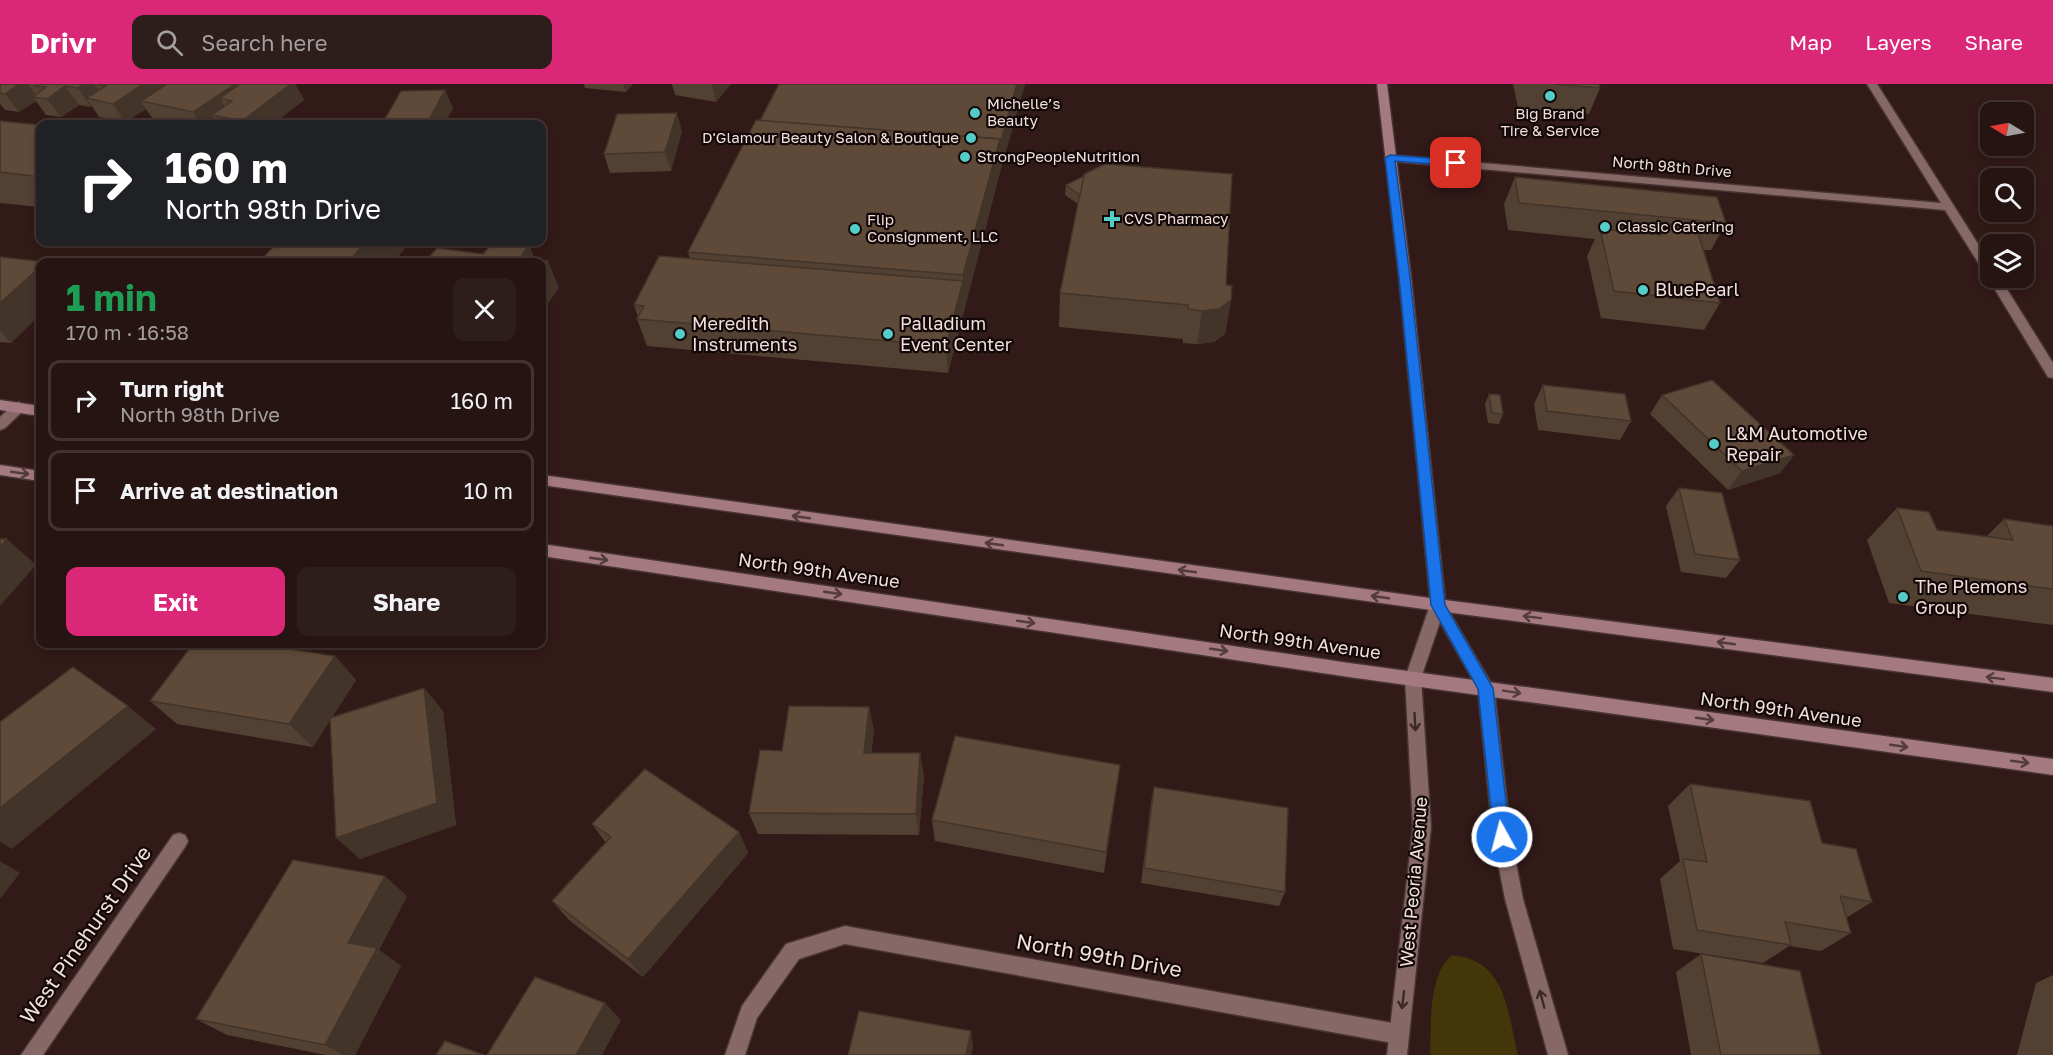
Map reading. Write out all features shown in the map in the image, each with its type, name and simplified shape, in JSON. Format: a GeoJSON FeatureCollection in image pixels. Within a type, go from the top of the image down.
{"type":"FeatureCollection","features":[{"type":"Feature","properties":{"kind":"main road","name":"West Peoria Avenue"},"geometry":{"type":"LineString","coordinates":[[1382,84],[1405,277],[1438,605]]}},
{"type":"Feature","properties":{"kind":"main road"},"geometry":{"type":"LineString","coordinates":[[0,405],[36,410]]}},
{"type":"Feature","properties":{"kind":"main road"},"geometry":{"type":"LineString","coordinates":[[0,470],[36,475]]}},
{"type":"Feature","properties":{"kind":"main road"},"geometry":{"type":"LineString","coordinates":[[546,483],[1438,605],[2053,685]]}},
{"type":"Feature","properties":{"kind":"main road","name":"North 99th Avenue"},"geometry":{"type":"LineString","coordinates":[[546,551],[1413,678],[2053,767]]}},
{"type":"Feature","properties":{"kind":"street"},"geometry":{"type":"LineString","coordinates":[[1872,84],[1980,256]]}},
{"type":"Feature","properties":{"kind":"street","name":"North 98th Drive"},"geometry":{"type":"LineString","coordinates":[[1390,158],[1950,207]]}},
{"type":"Feature","properties":{"kind":"street"},"geometry":{"type":"LineString","coordinates":[[2000,288],[2053,374]]}},
{"type":"Feature","properties":{"kind":"street"},"geometry":{"type":"LineString","coordinates":[[0,425],[19,407]]}},
{"type":"Feature","properties":{"kind":"street","name":"West Peoria Avenue"},"geometry":{"type":"LineString","coordinates":[[1397,1055],[1422,827],[1413,678],[1438,605]]}},
{"type":"Feature","properties":{"kind":"street","name":"West Peoria Avenue"},"geometry":{"type":"LineString","coordinates":[[1438,605],[1486,688],[1502,837],[1512,889],[1558,1055]]}},
{"type":"Feature","properties":{"kind":"street","name":"West Pinehurst Drive"},"geometry":{"type":"LineString","coordinates":[[31,1055],[179,841]]}},
{"type":"Feature","properties":{"kind":"street","name":"North 99th Drive"},"geometry":{"type":"LineString","coordinates":[[735,1055],[749,1013],[793,951],[845,935],[1398,1035]]}},
{"type":"Feature","properties":{"kind":"shaded area"},"geometry":{"type":"Polygon","coordinates":[[[1452,955],[1470,959],[1484,967],[1494,977],[1507,1005],[1518,1055],[1430,1055],[1432,1001],[1438,975],[1452,955]]]}},
{"type":"Feature","properties":{"kind":"building"},"geometry":{"type":"Polygon","coordinates":[[[2,84],[19,84],[5,94],[0,93],[2,84]]]}},
{"type":"Feature","properties":{"kind":"building"},"geometry":{"type":"Polygon","coordinates":[[[39,84],[84,84],[78,88],[65,86],[47,99],[33,97],[46,87],[36,86],[39,84]]]}},
{"type":"Feature","properties":{"kind":"building"},"geometry":{"type":"Polygon","coordinates":[[[98,84],[143,84],[113,104],[86,98],[106,86],[98,84]]]}},
{"type":"Feature","properties":{"kind":"building"},"geometry":{"type":"Polygon","coordinates":[[[167,84],[235,84],[193,112],[141,101],[167,84]]]}},
{"type":"Feature","properties":{"kind":"building"},"geometry":{"type":"Polygon","coordinates":[[[240,84],[291,84],[243,120],[212,115],[232,101],[220,98],[240,84]]]}},
{"type":"Feature","properties":{"kind":"building"},"geometry":{"type":"Polygon","coordinates":[[[779,84],[1017,84],[1000,145],[1000,139],[760,121],[779,84]]]}},
{"type":"Feature","properties":{"kind":"building"},"geometry":{"type":"Polygon","coordinates":[[[1554,84],[1599,84],[1600,88],[1554,84]]]}},
{"type":"Feature","properties":{"kind":"building"},"geometry":{"type":"Polygon","coordinates":[[[445,90],[429,120],[384,120],[401,91],[445,90]]]}},
{"type":"Feature","properties":{"kind":"building"},"geometry":{"type":"Polygon","coordinates":[[[677,113],[665,152],[604,154],[617,114],[677,113]]]}},
{"type":"Feature","properties":{"kind":"building","name":"Flip Consignment, LLC"},"geometry":{"type":"Polygon","coordinates":[[[756,120],[1000,139],[963,275],[688,252],[756,120]]]}},
{"type":"Feature","properties":{"kind":"building"},"geometry":{"type":"Polygon","coordinates":[[[0,121],[36,125],[36,176],[0,172],[0,121]]]}},
{"type":"Feature","properties":{"kind":"building","name":"CVS Pharmacy"},"geometry":{"type":"Polygon","coordinates":[[[1105,164],[1232,174],[1226,285],[1232,286],[1231,300],[1219,309],[1202,311],[1188,309],[1188,305],[1060,293],[1084,174],[1105,164]]]}},
{"type":"Feature","properties":{"kind":"building"},"geometry":{"type":"Polygon","coordinates":[[[1084,176],[1080,195],[1066,185],[1084,176]]]}},
{"type":"Feature","properties":{"kind":"building"},"geometry":{"type":"Polygon","coordinates":[[[1515,177],[1717,197],[1726,223],[1519,203],[1515,177]]]}},
{"type":"Feature","properties":{"kind":"building"},"geometry":{"type":"Polygon","coordinates":[[[1658,223],[1696,227],[1720,303],[1614,291],[1600,229],[1661,235],[1658,223]]]}},
{"type":"Feature","properties":{"kind":"building"},"geometry":{"type":"Polygon","coordinates":[[[274,246],[362,246],[352,258],[263,258],[274,246]]]}},
{"type":"Feature","properties":{"kind":"building"},"geometry":{"type":"Polygon","coordinates":[[[490,246],[528,246],[520,258],[428,258],[437,248],[483,254],[490,246]]]}},
{"type":"Feature","properties":{"kind":"building"},"geometry":{"type":"Polygon","coordinates":[[[659,256],[963,281],[946,346],[637,319],[644,306],[634,305],[659,256]]]}},
{"type":"Feature","properties":{"kind":"building"},"geometry":{"type":"Polygon","coordinates":[[[0,257],[36,261],[36,271],[0,303],[0,257]]]}},
{"type":"Feature","properties":{"kind":"building"},"geometry":{"type":"Polygon","coordinates":[[[1712,380],[1794,455],[1742,471],[1662,395],[1712,380]]]}},
{"type":"Feature","properties":{"kind":"building"},"geometry":{"type":"Polygon","coordinates":[[[1543,385],[1625,394],[1631,421],[1547,411],[1543,385]]]}},
{"type":"Feature","properties":{"kind":"building"},"geometry":{"type":"Polygon","coordinates":[[[1489,394],[1500,395],[1503,414],[1492,413],[1489,394]]]}},
{"type":"Feature","properties":{"kind":"building"},"geometry":{"type":"Polygon","coordinates":[[[1679,488],[1722,493],[1740,560],[1695,554],[1679,488]]]}},
{"type":"Feature","properties":{"kind":"building"},"geometry":{"type":"Polygon","coordinates":[[[1897,508],[1929,512],[1937,530],[2013,540],[2004,519],[2053,526],[2053,589],[1921,571],[1897,508]]]}},
{"type":"Feature","properties":{"kind":"building"},"geometry":{"type":"Polygon","coordinates":[[[0,539],[7,539],[0,547],[0,539]]]}},
{"type":"Feature","properties":{"kind":"building"},"geometry":{"type":"Polygon","coordinates":[[[190,648],[282,648],[335,656],[289,724],[150,701],[190,648]]]}},
{"type":"Feature","properties":{"kind":"building"},"geometry":{"type":"Polygon","coordinates":[[[73,667],[128,706],[0,808],[0,722],[73,667]]]}},
{"type":"Feature","properties":{"kind":"building"},"geometry":{"type":"Polygon","coordinates":[[[424,688],[437,803],[336,838],[330,718],[424,688]]]}},
{"type":"Feature","properties":{"kind":"building"},"geometry":{"type":"Polygon","coordinates":[[[789,706],[869,707],[864,753],[920,753],[916,814],[749,813],[760,750],[782,751],[789,706]]]}},
{"type":"Feature","properties":{"kind":"building"},"geometry":{"type":"Polygon","coordinates":[[[955,736],[1120,765],[1106,852],[932,820],[955,736]]]}},
{"type":"Feature","properties":{"kind":"building"},"geometry":{"type":"Polygon","coordinates":[[[645,769],[739,832],[628,959],[552,901],[611,837],[592,824],[645,769]]]}},
{"type":"Feature","properties":{"kind":"building"},"geometry":{"type":"Polygon","coordinates":[[[1690,784],[1810,801],[1822,843],[1856,849],[1872,902],[1840,896],[1851,933],[1785,922],[1791,945],[1697,930],[1683,859],[1707,862],[1690,784]]]}},
{"type":"Feature","properties":{"kind":"building"},"geometry":{"type":"Polygon","coordinates":[[[1154,787],[1288,808],[1285,892],[1144,868],[1154,787]]]}},
{"type":"Feature","properties":{"kind":"building"},"geometry":{"type":"Polygon","coordinates":[[[293,860],[385,876],[348,943],[377,948],[325,1045],[196,1019],[293,860]]]}},
{"type":"Feature","properties":{"kind":"building"},"geometry":{"type":"Polygon","coordinates":[[[1701,954],[1800,971],[1821,1055],[1721,1055],[1701,954]]]}},
{"type":"Feature","properties":{"kind":"building"},"geometry":{"type":"Polygon","coordinates":[[[535,977],[605,1003],[576,1055],[487,1055],[535,977]]]}},
{"type":"Feature","properties":{"kind":"building"},"geometry":{"type":"Polygon","coordinates":[[[859,1011],[971,1031],[966,1055],[848,1055],[859,1011]]]}},
{"type":"Feature","properties":{"kind":"building"},"geometry":{"type":"Polygon","coordinates":[[[445,1041],[484,1055],[436,1055],[445,1041]]]}},
{"type":"Feature","properties":{"kind":"place","name":"Big Brand Tire & Service"},"geometry":{"type":"Point","coordinates":[1550,96]}},
{"type":"Feature","properties":{"kind":"place","name":"Michelle’s Beauty"},"geometry":{"type":"Point","coordinates":[975,113]}},
{"type":"Feature","properties":{"kind":"place","name":"D'Glamour Beauty Salon & Boutique"},"geometry":{"type":"Point","coordinates":[971,138]}},
{"type":"Feature","properties":{"kind":"place","name":"StrongPeopleNutrition"},"geometry":{"type":"Point","coordinates":[965,157]}},
{"type":"Feature","properties":{"kind":"place","name":"CVS Pharmacy"},"geometry":{"type":"Point","coordinates":[1112,219]}},
{"type":"Feature","properties":{"kind":"place","name":"Classic Catering"},"geometry":{"type":"Point","coordinates":[1605,227]}},
{"type":"Feature","properties":{"kind":"place","name":"Flip Consignment, LLC"},"geometry":{"type":"Point","coordinates":[855,229]}},
{"type":"Feature","properties":{"kind":"place","name":"BluePearl"},"geometry":{"type":"Point","coordinates":[1643,290]}},
{"type":"Feature","properties":{"kind":"place","name":"Meredith Instruments"},"geometry":{"type":"Point","coordinates":[680,334]}},
{"type":"Feature","properties":{"kind":"place","name":"Palladium Event Center"},"geometry":{"type":"Point","coordinates":[888,334]}},
{"type":"Feature","properties":{"kind":"place","name":"L&M Automotive Repair"},"geometry":{"type":"Point","coordinates":[1714,444]}},
{"type":"Feature","properties":{"kind":"place","name":"The Plemons Group"},"geometry":{"type":"Point","coordinates":[1903,597]}},
{"type":"Feature","properties":{"kind":"route"},"geometry":{"type":"LineString","coordinates":[[1456,163],[1390,158],[1405,277],[1438,605],[1486,688],[1502,837]]}}]}
